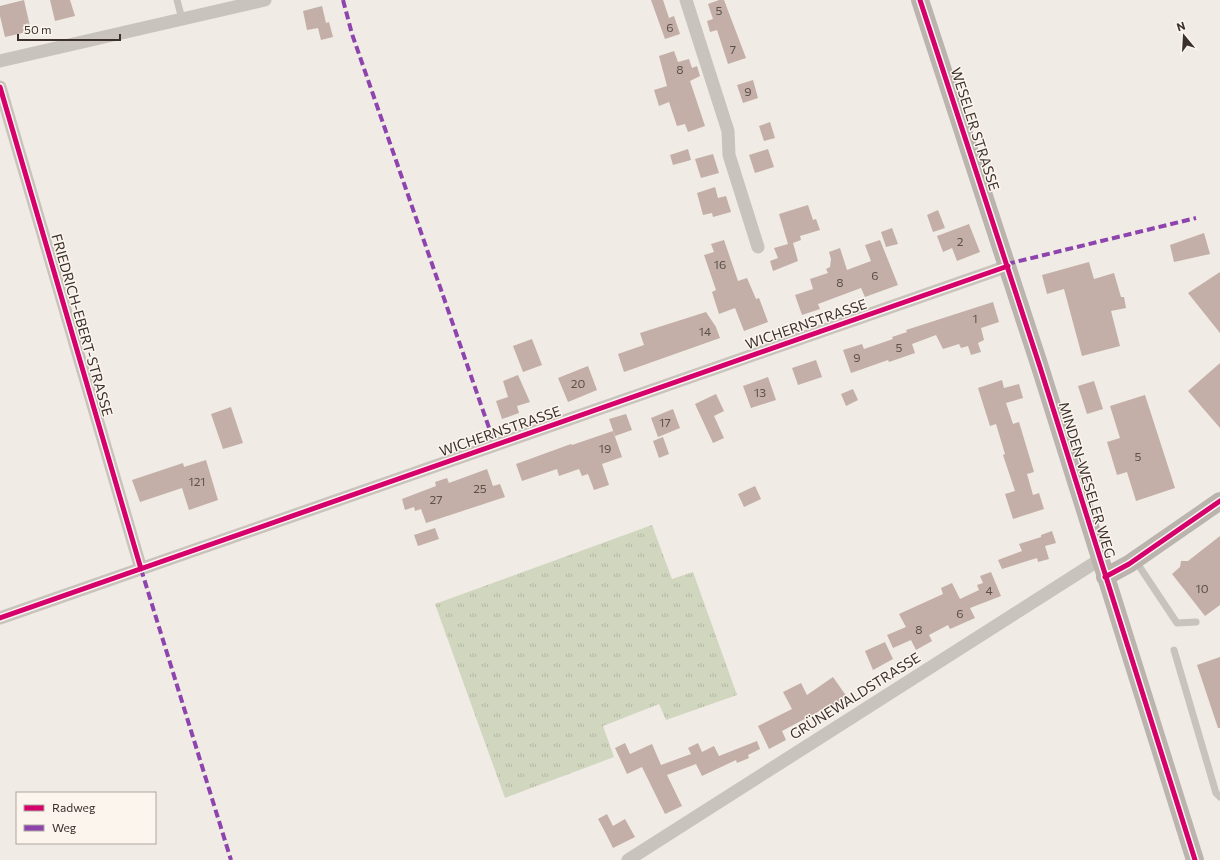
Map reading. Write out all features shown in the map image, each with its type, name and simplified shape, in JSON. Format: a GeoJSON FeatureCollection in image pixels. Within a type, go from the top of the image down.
{"type":"FeatureCollection","features":[{"type":"Feature","properties":{"kind":"street"},"geometry":{"type":"LineString","coordinates":[[0,61],[265,0]]}},
{"type":"Feature","properties":{"kind":"street"},"geometry":{"type":"LineString","coordinates":[[686,0],[728,131],[729,155],[758,246]]}},
{"type":"Feature","properties":{"kind":"street","name":"WESELER STRASSE"},"geometry":{"type":"LineString","coordinates":[[920,0],[1008,266]]}},
{"type":"Feature","properties":{"kind":"street","name":"FRIEDRICH-EBERT-STRASSE"},"geometry":{"type":"LineString","coordinates":[[0,87],[141,569]]}},
{"type":"Feature","properties":{"kind":"street","name":"MINDEN-WESELER WEG"},"geometry":{"type":"LineString","coordinates":[[1008,266],[1099,560],[1195,860]]}},
{"type":"Feature","properties":{"kind":"street","name":"WICHERNSTRASSE"},"geometry":{"type":"LineString","coordinates":[[0,618],[1008,266]]}},
{"type":"Feature","properties":{"kind":"street"},"geometry":{"type":"LineString","coordinates":[[1105,577],[1135,560],[1220,501]]}},
{"type":"Feature","properties":{"kind":"street","name":"GRÜNEWALDSTRASSE"},"geometry":{"type":"LineString","coordinates":[[628,860],[1099,560]]}},
{"type":"Feature","properties":{"kind":"lane"},"geometry":{"type":"LineString","coordinates":[[177,0],[182,19]]}},
{"type":"Feature","properties":{"kind":"lane"},"geometry":{"type":"LineString","coordinates":[[1135,560],[1177,623],[1196,622]]}},
{"type":"Feature","properties":{"kind":"lane"},"geometry":{"type":"LineString","coordinates":[[1174,650],[1216,793],[1220,797]]}},
{"type":"Feature","properties":{"kind":"green space"},"geometry":{"type":"Polygon","coordinates":[[[652,525],[672,579],[693,572],[737,695],[666,720],[659,704],[603,726],[614,757],[505,798],[435,604],[652,525]]]}},
{"type":"Feature","properties":{"kind":"building"},"geometry":{"type":"Polygon","coordinates":[[[24,0],[31,31],[5,37],[0,16],[0,6],[24,0]]]}},
{"type":"Feature","properties":{"kind":"building"},"geometry":{"type":"Polygon","coordinates":[[[50,0],[70,0],[75,16],[55,21],[50,0]]]}},
{"type":"Feature","properties":{"kind":"building"},"geometry":{"type":"Polygon","coordinates":[[[651,0],[663,0],[669,18],[674,16],[680,34],[665,39],[651,0]]]}},
{"type":"Feature","properties":{"kind":"building"},"geometry":{"type":"Polygon","coordinates":[[[719,0],[724,0],[746,58],[728,64],[717,30],[710,32],[707,21],[713,19],[708,4],[719,0]]]}},
{"type":"Feature","properties":{"kind":"building"},"geometry":{"type":"Polygon","coordinates":[[[322,6],[326,23],[329,22],[333,37],[321,40],[318,28],[307,30],[303,11],[322,6]]]}},
{"type":"Feature","properties":{"kind":"building"},"geometry":{"type":"Polygon","coordinates":[[[674,51],[678,62],[689,59],[692,68],[697,66],[700,76],[690,81],[705,126],[688,132],[685,124],[677,126],[669,102],[659,106],[654,90],[667,86],[659,56],[674,51]]]}},
{"type":"Feature","properties":{"kind":"building"},"geometry":{"type":"Polygon","coordinates":[[[753,80],[758,98],[743,103],[737,85],[753,80]]]}},
{"type":"Feature","properties":{"kind":"building"},"geometry":{"type":"Polygon","coordinates":[[[770,122],[775,138],[764,141],[759,126],[770,122]]]}},
{"type":"Feature","properties":{"kind":"building"},"geometry":{"type":"Polygon","coordinates":[[[688,149],[691,160],[673,165],[670,155],[688,149]]]}},
{"type":"Feature","properties":{"kind":"building"},"geometry":{"type":"Polygon","coordinates":[[[768,149],[774,167],[755,173],[749,155],[768,149]]]}},
{"type":"Feature","properties":{"kind":"building"},"geometry":{"type":"Polygon","coordinates":[[[713,154],[719,173],[701,178],[695,159],[713,154]]]}},
{"type":"Feature","properties":{"kind":"building"},"geometry":{"type":"Polygon","coordinates":[[[715,187],[718,198],[726,196],[731,212],[713,217],[712,213],[703,215],[697,193],[715,187]]]}},
{"type":"Feature","properties":{"kind":"building"},"geometry":{"type":"Polygon","coordinates":[[[808,205],[813,220],[816,219],[820,230],[800,236],[801,240],[793,243],[798,261],[773,271],[770,261],[778,258],[774,248],[788,244],[779,214],[808,205]]]}},
{"type":"Feature","properties":{"kind":"building"},"geometry":{"type":"Polygon","coordinates":[[[938,210],[945,228],[933,232],[927,215],[938,210]]]}},
{"type":"Feature","properties":{"kind":"building"},"geometry":{"type":"Polygon","coordinates":[[[969,224],[980,252],[957,261],[952,248],[943,252],[937,236],[969,224]]]}},
{"type":"Feature","properties":{"kind":"building"},"geometry":{"type":"Polygon","coordinates":[[[892,228],[898,244],[886,247],[881,232],[892,228]]]}},
{"type":"Feature","properties":{"kind":"building"},"geometry":{"type":"Polygon","coordinates":[[[1204,233],[1210,254],[1174,262],[1170,245],[1204,233]]]}},
{"type":"Feature","properties":{"kind":"building"},"geometry":{"type":"Polygon","coordinates":[[[724,240],[738,281],[747,278],[756,299],[759,298],[768,322],[744,331],[735,308],[719,314],[712,292],[716,290],[704,255],[714,252],[711,244],[724,240]]]}},
{"type":"Feature","properties":{"kind":"building"},"geometry":{"type":"Polygon","coordinates":[[[880,240],[898,285],[865,297],[861,288],[818,304],[820,309],[802,315],[795,295],[813,289],[810,279],[828,273],[826,269],[830,267],[831,259],[829,252],[840,248],[847,270],[871,261],[865,245],[880,240]]]}},
{"type":"Feature","properties":{"kind":"building"},"geometry":{"type":"Polygon","coordinates":[[[1089,262],[1094,279],[1114,273],[1121,297],[1124,297],[1126,308],[1111,311],[1120,346],[1082,356],[1064,289],[1047,294],[1042,275],[1089,262]]]}},
{"type":"Feature","properties":{"kind":"building"},"geometry":{"type":"Polygon","coordinates":[[[1220,272],[1220,333],[1188,293],[1220,272]]]}},
{"type":"Feature","properties":{"kind":"building"},"geometry":{"type":"Polygon","coordinates":[[[993,302],[999,322],[981,328],[984,340],[978,343],[981,352],[971,355],[968,346],[961,348],[959,344],[943,349],[936,335],[912,344],[915,353],[889,362],[888,360],[851,373],[843,350],[862,344],[864,349],[893,339],[892,337],[907,332],[906,330],[993,302]]]}},
{"type":"Feature","properties":{"kind":"building"},"geometry":{"type":"Polygon","coordinates":[[[706,312],[716,327],[720,338],[624,372],[618,354],[644,345],[640,333],[706,312]]]}},
{"type":"Feature","properties":{"kind":"building"},"geometry":{"type":"Polygon","coordinates":[[[532,339],[542,365],[523,372],[513,346],[532,339]]]}},
{"type":"Feature","properties":{"kind":"building"},"geometry":{"type":"Polygon","coordinates":[[[816,360],[822,377],[798,385],[792,368],[816,360]]]}},
{"type":"Feature","properties":{"kind":"building"},"geometry":{"type":"Polygon","coordinates":[[[1220,363],[1220,428],[1188,391],[1220,363]]]}},
{"type":"Feature","properties":{"kind":"building"},"geometry":{"type":"Polygon","coordinates":[[[588,366],[597,390],[568,402],[558,378],[588,366]]]}},
{"type":"Feature","properties":{"kind":"building"},"geometry":{"type":"Polygon","coordinates":[[[518,375],[530,402],[517,406],[519,413],[502,419],[496,401],[508,397],[503,381],[518,375]]]}},
{"type":"Feature","properties":{"kind":"building"},"geometry":{"type":"Polygon","coordinates":[[[768,377],[776,400],[751,408],[743,386],[768,377]]]}},
{"type":"Feature","properties":{"kind":"building"},"geometry":{"type":"Polygon","coordinates":[[[1002,380],[1004,388],[1019,384],[1023,398],[1006,403],[1013,424],[1019,422],[1034,472],[1027,474],[1033,495],[1039,493],[1044,509],[1013,519],[1005,494],[1015,491],[1003,455],[1005,454],[996,424],[990,426],[978,388],[1002,380]]]}},
{"type":"Feature","properties":{"kind":"building"},"geometry":{"type":"Polygon","coordinates":[[[1094,381],[1103,409],[1087,414],[1078,386],[1094,381]]]}},
{"type":"Feature","properties":{"kind":"building"},"geometry":{"type":"Polygon","coordinates":[[[853,389],[858,400],[846,406],[841,394],[853,389]]]}},
{"type":"Feature","properties":{"kind":"building"},"geometry":{"type":"Polygon","coordinates":[[[716,394],[724,411],[714,416],[724,438],[713,443],[695,404],[716,394]]]}},
{"type":"Feature","properties":{"kind":"building"},"geometry":{"type":"Polygon","coordinates":[[[1145,395],[1175,488],[1136,501],[1127,472],[1117,475],[1107,442],[1120,438],[1110,406],[1145,395]]]}},
{"type":"Feature","properties":{"kind":"building"},"geometry":{"type":"Polygon","coordinates":[[[231,407],[243,443],[223,449],[211,414],[231,407]]]}},
{"type":"Feature","properties":{"kind":"building"},"geometry":{"type":"Polygon","coordinates":[[[673,409],[680,428],[658,437],[651,418],[673,409]]]}},
{"type":"Feature","properties":{"kind":"building"},"geometry":{"type":"Polygon","coordinates":[[[626,414],[632,430],[615,436],[609,419],[626,414]]]}},
{"type":"Feature","properties":{"kind":"building"},"geometry":{"type":"Polygon","coordinates":[[[613,431],[622,457],[602,464],[609,485],[594,490],[588,474],[582,476],[579,469],[559,476],[557,469],[522,481],[516,464],[571,444],[572,445],[613,431]]]}},
{"type":"Feature","properties":{"kind":"building"},"geometry":{"type":"Polygon","coordinates":[[[663,437],[669,454],[659,458],[653,441],[663,437]]]}},
{"type":"Feature","properties":{"kind":"building"},"geometry":{"type":"Polygon","coordinates":[[[206,460],[218,500],[189,510],[182,488],[140,502],[132,480],[183,463],[184,467],[206,460]]]}},
{"type":"Feature","properties":{"kind":"building"},"geometry":{"type":"Polygon","coordinates":[[[487,469],[493,486],[500,484],[505,497],[426,523],[421,509],[415,511],[414,507],[405,510],[402,499],[436,486],[435,482],[447,478],[449,483],[487,469]]]}},
{"type":"Feature","properties":{"kind":"building"},"geometry":{"type":"Polygon","coordinates":[[[755,486],[761,499],[744,507],[738,494],[755,486]]]}},
{"type":"Feature","properties":{"kind":"building"},"geometry":{"type":"Polygon","coordinates":[[[435,528],[439,539],[418,546],[414,535],[435,528]]]}},
{"type":"Feature","properties":{"kind":"building"},"geometry":{"type":"Polygon","coordinates":[[[1052,531],[1056,543],[1045,546],[1049,559],[1038,562],[1037,558],[1002,569],[998,560],[1022,551],[1019,544],[1041,537],[1041,535],[1052,531]]]}},
{"type":"Feature","properties":{"kind":"building"},"geometry":{"type":"Polygon","coordinates":[[[1220,536],[1220,605],[1205,616],[1172,574],[1180,567],[1181,561],[1188,561],[1220,536]]]}},
{"type":"Feature","properties":{"kind":"building"},"geometry":{"type":"Polygon","coordinates":[[[991,572],[1001,596],[970,608],[975,618],[950,629],[948,625],[929,635],[932,641],[916,650],[911,640],[893,648],[887,635],[906,627],[899,614],[943,594],[941,588],[952,583],[960,599],[979,590],[977,585],[983,583],[980,576],[991,572]]]}},
{"type":"Feature","properties":{"kind":"building"},"geometry":{"type":"Polygon","coordinates":[[[885,642],[893,659],[873,670],[865,651],[885,642]]]}},
{"type":"Feature","properties":{"kind":"building"},"geometry":{"type":"Polygon","coordinates":[[[1220,657],[1220,728],[1218,728],[1197,665],[1220,657]]]}},
{"type":"Feature","properties":{"kind":"building"},"geometry":{"type":"Polygon","coordinates":[[[833,677],[847,697],[832,707],[831,705],[782,731],[786,740],[769,749],[758,726],[792,709],[783,692],[801,683],[807,695],[833,677]]]}},
{"type":"Feature","properties":{"kind":"building"},"geometry":{"type":"Polygon","coordinates":[[[757,741],[760,749],[748,755],[749,758],[737,763],[736,760],[702,776],[696,764],[667,775],[682,806],[665,814],[642,767],[627,774],[615,748],[625,743],[630,754],[652,744],[661,765],[691,754],[688,748],[698,743],[702,752],[714,746],[719,756],[757,741]]]}},
{"type":"Feature","properties":{"kind":"building"},"geometry":{"type":"Polygon","coordinates":[[[607,814],[613,826],[625,819],[635,837],[613,848],[598,819],[607,814]]]}},
{"type":"Feature","properties":{"kind":"marked path"},"geometry":{"type":"LineString","coordinates":[[343,0],[352,34],[495,445]]}},
{"type":"Feature","properties":{"kind":"marked path"},"geometry":{"type":"LineString","coordinates":[[1007,264],[1196,218]]}},
{"type":"Feature","properties":{"kind":"marked path"},"geometry":{"type":"LineString","coordinates":[[141,569],[231,860]]}},
{"type":"Feature","properties":{"kind":"cycle path"},"geometry":{"type":"LineString","coordinates":[[920,0],[1040,367],[1195,860]]}},
{"type":"Feature","properties":{"kind":"cycle path"},"geometry":{"type":"LineString","coordinates":[[0,87],[141,569]]}},
{"type":"Feature","properties":{"kind":"cycle path"},"geometry":{"type":"LineString","coordinates":[[0,618],[1008,266]]}},
{"type":"Feature","properties":{"kind":"cycle path"},"geometry":{"type":"LineString","coordinates":[[1105,577],[1129,564],[1220,501]]}}]}
